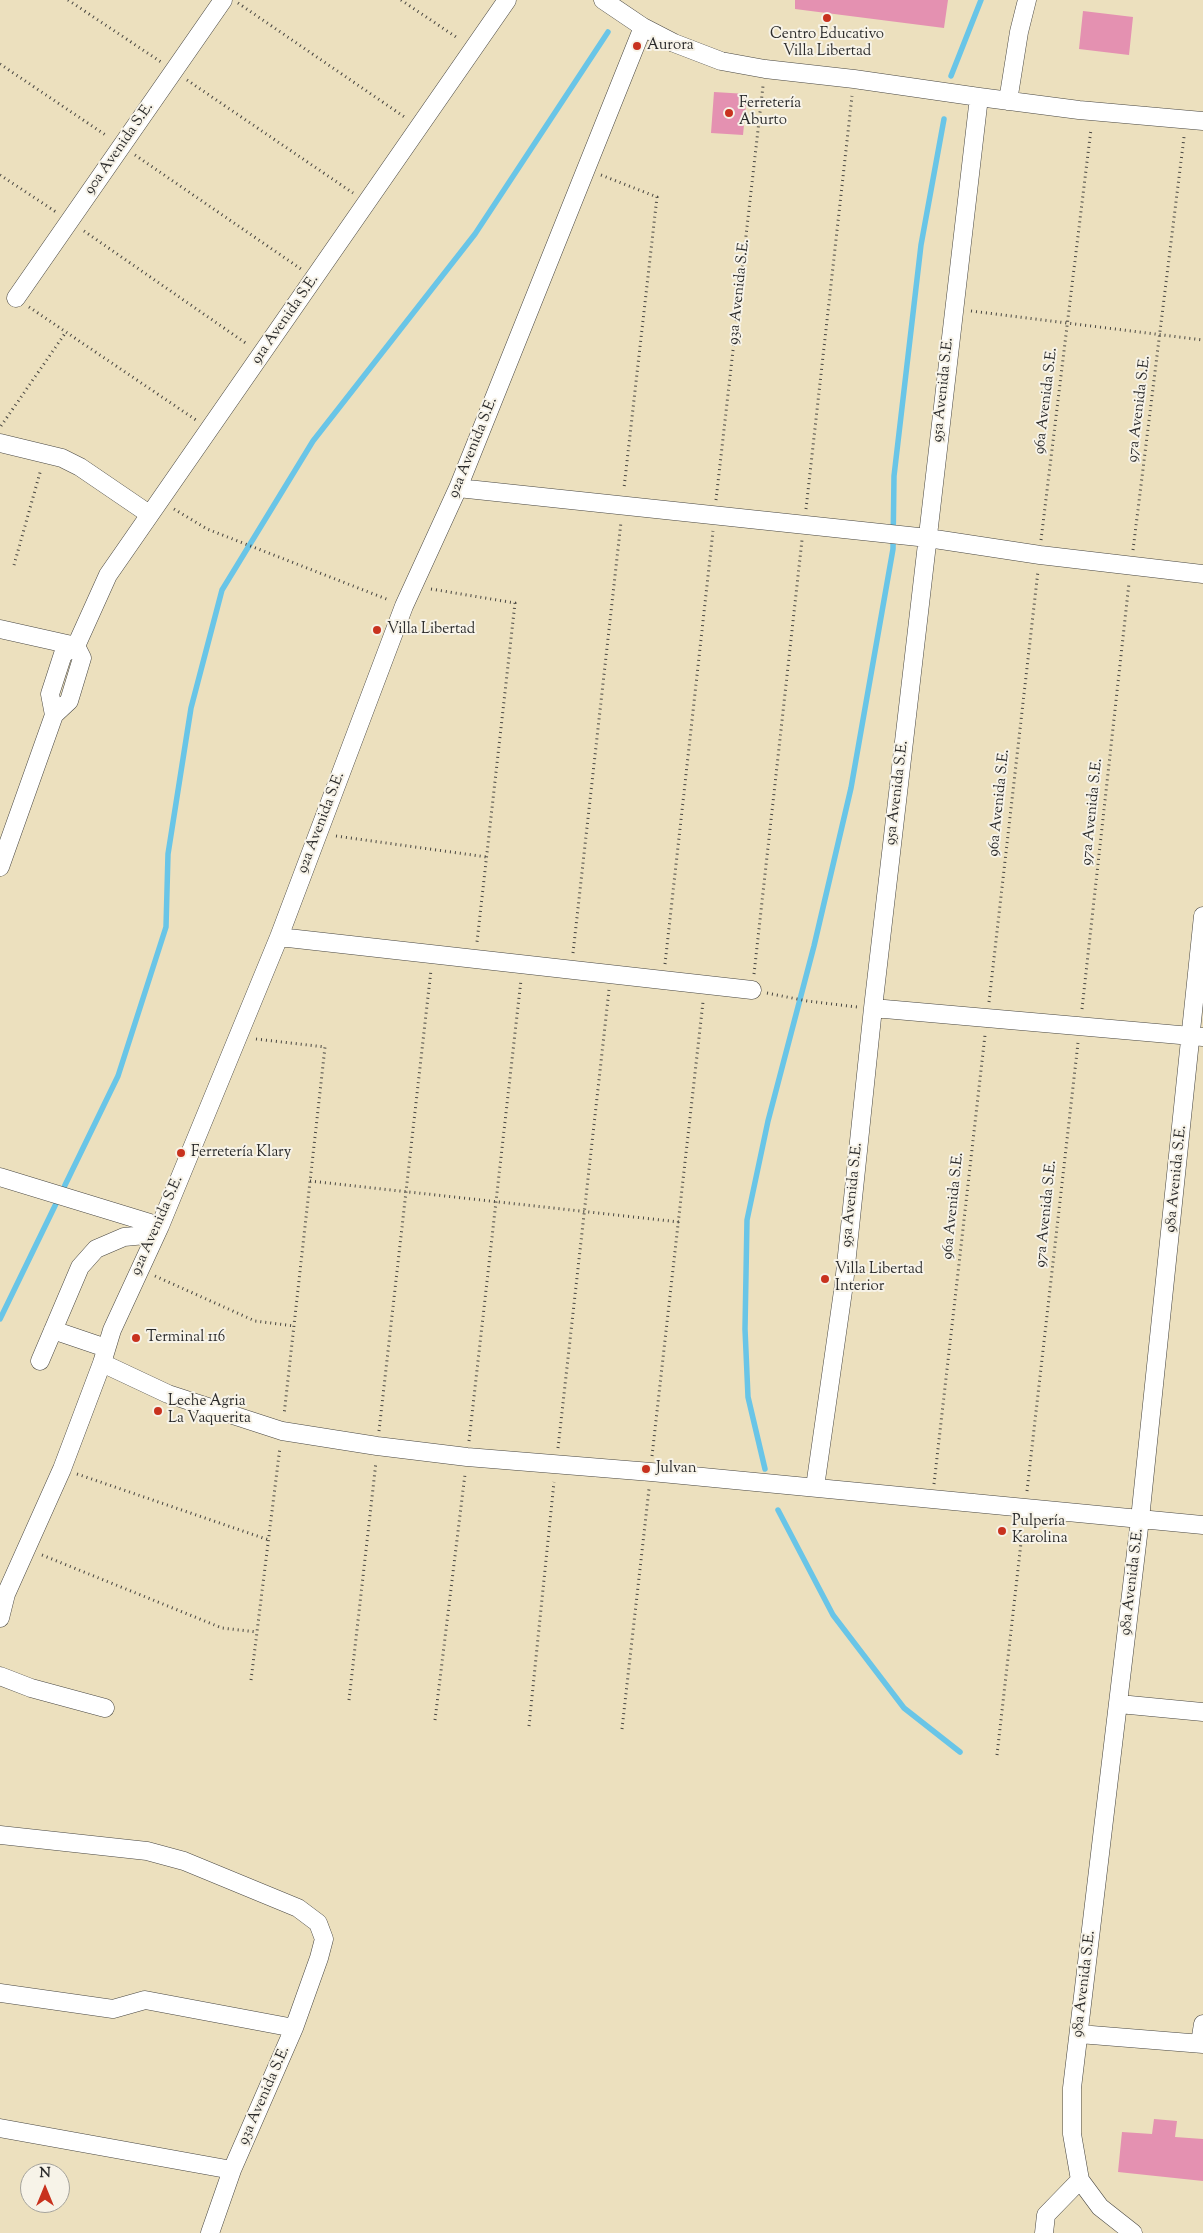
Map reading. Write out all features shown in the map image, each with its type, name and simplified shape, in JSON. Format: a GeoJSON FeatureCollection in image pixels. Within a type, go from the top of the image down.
{"type":"FeatureCollection","features":[{"type":"Feature","properties":{"kind":"street","name":"90a Avenida S.E."},"geometry":{"type":"LineString","coordinates":[[16,298],[223,0]]}},
{"type":"Feature","properties":{"kind":"street","name":"91a Avenida S.E."},"geometry":{"type":"LineString","coordinates":[[0,867],[54,715],[50,694],[63,654],[76,646],[108,576],[507,0]]}},
{"type":"Feature","properties":{"kind":"street"},"geometry":{"type":"LineString","coordinates":[[603,0],[644,27],[674,43],[722,61],[765,69],[854,79],[1008,101],[1195,120]]}},
{"type":"Feature","properties":{"kind":"street"},"geometry":{"type":"LineString","coordinates":[[1008,101],[1018,32],[1028,0]]}},
{"type":"Feature","properties":{"kind":"street","name":"92a Avenida S.E."},"geometry":{"type":"LineString","coordinates":[[0,1618],[6,1594],[62,1469],[116,1322],[158,1230],[279,938],[404,606],[458,488],[644,27]]}},
{"type":"Feature","properties":{"kind":"street","name":"95a Avenida S.E."},"geometry":{"type":"LineString","coordinates":[[815,1488],[844,1284],[873,1008],[979,97]]}},
{"type":"Feature","properties":{"kind":"street"},"geometry":{"type":"LineString","coordinates":[[0,443],[62,458],[154,507]]}},
{"type":"Feature","properties":{"kind":"street"},"geometry":{"type":"LineString","coordinates":[[458,488],[894,536],[928,538],[1040,555],[1203,574]]}},
{"type":"Feature","properties":{"kind":"street"},"geometry":{"type":"LineString","coordinates":[[0,628],[76,646]]}},
{"type":"Feature","properties":{"kind":"street","name":"98a Avenida S.E."},"geometry":{"type":"LineString","coordinates":[[1080,2180],[1072,2134],[1072,2088],[1080,2034],[1198,1037],[1203,916]]}},
{"type":"Feature","properties":{"kind":"street"},"geometry":{"type":"LineString","coordinates":[[279,938],[752,990]]}},
{"type":"Feature","properties":{"kind":"street"},"geometry":{"type":"LineString","coordinates":[[873,1008],[1198,1037]]}},
{"type":"Feature","properties":{"kind":"street"},"geometry":{"type":"LineString","coordinates":[[0,1177],[71,1198],[158,1230]]}},
{"type":"Feature","properties":{"kind":"street"},"geometry":{"type":"LineString","coordinates":[[40,1361],[80,1267],[96,1249],[124,1237],[158,1230]]}},
{"type":"Feature","properties":{"kind":"street"},"geometry":{"type":"LineString","coordinates":[[53,1330],[104,1356],[168,1394],[282,1431],[377,1446],[467,1457],[650,1472],[1203,1525]]}},
{"type":"Feature","properties":{"kind":"street"},"geometry":{"type":"LineString","coordinates":[[0,1676],[31,1688],[105,1708]]}},
{"type":"Feature","properties":{"kind":"street"},"geometry":{"type":"LineString","coordinates":[[1119,1704],[1203,1712]]}},
{"type":"Feature","properties":{"kind":"street","name":"93a Avenida S.E."},"geometry":{"type":"LineString","coordinates":[[0,1834],[147,1851],[184,1861],[298,1908],[318,1923],[324,1939],[319,1958],[294,2028],[232,2170],[210,2233]]}},
{"type":"Feature","properties":{"kind":"street"},"geometry":{"type":"LineString","coordinates":[[0,1993],[113,2009],[145,2000],[294,2028]]}},
{"type":"Feature","properties":{"kind":"street"},"geometry":{"type":"LineString","coordinates":[[1080,2034],[1202,2043],[1203,2024]]}},
{"type":"Feature","properties":{"kind":"street"},"geometry":{"type":"LineString","coordinates":[[0,2128],[232,2170]]}},
{"type":"Feature","properties":{"kind":"street"},"geometry":{"type":"LineString","coordinates":[[1044,2233],[1046,2215],[1080,2180],[1100,2207],[1133,2233]]}},
{"type":"Feature","properties":{"kind":"path"},"geometry":{"type":"LineString","coordinates":[[68,0],[367,203]]}},
{"type":"Feature","properties":{"kind":"path"},"geometry":{"type":"LineString","coordinates":[[234,0],[419,127]]}},
{"type":"Feature","properties":{"kind":"path"},"geometry":{"type":"LineString","coordinates":[[401,0],[473,49]]}},
{"type":"Feature","properties":{"kind":"path"},"geometry":{"type":"LineString","coordinates":[[0,64],[315,278]]}},
{"type":"Feature","properties":{"kind":"path","name":"93a Avenida S.E."},"geometry":{"type":"LineString","coordinates":[[663,980],[765,69]]}},
{"type":"Feature","properties":{"kind":"path","name":"96a Avenida S.E."},"geometry":{"type":"LineString","coordinates":[[932,1499],[1093,111]]}},
{"type":"Feature","properties":{"kind":"path","name":"97a Avenida S.E."},"geometry":{"type":"LineString","coordinates":[[997,1755],[1132,565],[1160,335],[1195,120]]}},
{"type":"Feature","properties":{"kind":"path"},"geometry":{"type":"LineString","coordinates":[[571,970],[657,197],[586,169]]}},
{"type":"Feature","properties":{"kind":"path"},"geometry":{"type":"LineString","coordinates":[[0,175],[262,354]]}},
{"type":"Feature","properties":{"kind":"path"},"geometry":{"type":"LineString","coordinates":[[16,298],[210,430]]}},
{"type":"Feature","properties":{"kind":"path"},"geometry":{"type":"LineString","coordinates":[[954,308],[1203,340]]}},
{"type":"Feature","properties":{"kind":"path"},"geometry":{"type":"LineString","coordinates":[[0,427],[66,332]]}},
{"type":"Feature","properties":{"kind":"path"},"geometry":{"type":"LineString","coordinates":[[14,565],[46,454]]}},
{"type":"Feature","properties":{"kind":"path"},"geometry":{"type":"LineString","coordinates":[[154,507],[404,606]]}},
{"type":"Feature","properties":{"kind":"path"},"geometry":{"type":"LineString","coordinates":[[413,586],[515,603],[475,959]]}},
{"type":"Feature","properties":{"kind":"path"},"geometry":{"type":"LineString","coordinates":[[318,834],[487,857]]}},
{"type":"Feature","properties":{"kind":"path"},"geometry":{"type":"LineString","coordinates":[[349,1700],[432,954]]}},
{"type":"Feature","properties":{"kind":"path"},"geometry":{"type":"LineString","coordinates":[[435,1720],[467,1457],[522,964]]}},
{"type":"Feature","properties":{"kind":"path"},"geometry":{"type":"LineString","coordinates":[[529,1726],[556,1464],[611,974]]}},
{"type":"Feature","properties":{"kind":"path"},"geometry":{"type":"LineString","coordinates":[[622,1729],[705,984]]}},
{"type":"Feature","properties":{"kind":"path"},"geometry":{"type":"LineString","coordinates":[[752,990],[807,1002],[873,1008]]}},
{"type":"Feature","properties":{"kind":"path"},"geometry":{"type":"LineString","coordinates":[[238,1037],[325,1047],[282,1431],[251,1680]]}},
{"type":"Feature","properties":{"kind":"path"},"geometry":{"type":"LineString","coordinates":[[310,1181],[679,1222]]}},
{"type":"Feature","properties":{"kind":"path"},"geometry":{"type":"LineString","coordinates":[[140,1270],[255,1321],[294,1326]]}},
{"type":"Feature","properties":{"kind":"path"},"geometry":{"type":"LineString","coordinates":[[62,1469],[269,1540]]}},
{"type":"Feature","properties":{"kind":"path"},"geometry":{"type":"LineString","coordinates":[[27,1549],[222,1628],[257,1632]]}},
{"type":"Feature","properties":{"kind":"building"},"geometry":{"type":"Polygon","coordinates":[[[795,0],[948,0],[944,28],[795,9],[795,0]]]}},
{"type":"Feature","properties":{"kind":"building"},"geometry":{"type":"Polygon","coordinates":[[[1083,11],[1133,17],[1129,55],[1079,49],[1083,11]]]}},
{"type":"Feature","properties":{"kind":"building","name":"Ferretería Aburto"},"geometry":{"type":"Polygon","coordinates":[[[714,92],[747,94],[743,135],[711,133],[714,92]]]}},
{"type":"Feature","properties":{"kind":"building"},"geometry":{"type":"Polygon","coordinates":[[[1154,2119],[1177,2121],[1175,2137],[1203,2139],[1203,2181],[1118,2172],[1122,2132],[1152,2134],[1154,2119]]]}},
{"type":"Feature","properties":{"kind":"waterway"},"geometry":{"type":"LineString","coordinates":[[951,76],[981,0]]}},
{"type":"Feature","properties":{"kind":"waterway"},"geometry":{"type":"LineString","coordinates":[[0,1319],[118,1076],[166,927],[168,854],[191,708],[222,590],[313,441],[475,234],[608,32]]}},
{"type":"Feature","properties":{"kind":"waterway"},"geometry":{"type":"LineString","coordinates":[[765,1469],[748,1397],[745,1329],[747,1220],[768,1121],[814,946],[851,788],[893,549],[894,476],[921,245],[944,119]]}},
{"type":"Feature","properties":{"kind":"waterway"},"geometry":{"type":"LineString","coordinates":[[778,1510],[833,1615],[904,1708],[960,1752]]}},
{"type":"Feature","properties":{"kind":"place","name":"Centro Educativo Villa Libertad"},"geometry":{"type":"Point","coordinates":[827,18]}},
{"type":"Feature","properties":{"kind":"place","name":"Aurora"},"geometry":{"type":"Point","coordinates":[637,46]}},
{"type":"Feature","properties":{"kind":"place","name":"Ferretería Aburto"},"geometry":{"type":"Point","coordinates":[729,113]}},
{"type":"Feature","properties":{"kind":"place","name":"Villa Libertad"},"geometry":{"type":"Point","coordinates":[377,630]}},
{"type":"Feature","properties":{"kind":"place","name":"Ferretería Klary"},"geometry":{"type":"Point","coordinates":[181,1153]}},
{"type":"Feature","properties":{"kind":"place","name":"Villa Libertad Interior"},"geometry":{"type":"Point","coordinates":[825,1279]}},
{"type":"Feature","properties":{"kind":"place","name":"Terminal 116"},"geometry":{"type":"Point","coordinates":[136,1338]}},
{"type":"Feature","properties":{"kind":"place","name":"Leche Agria La Vaquerita"},"geometry":{"type":"Point","coordinates":[158,1411]}},
{"type":"Feature","properties":{"kind":"place","name":"Julvan"},"geometry":{"type":"Point","coordinates":[646,1469]}},
{"type":"Feature","properties":{"kind":"place","name":"Pulpería Karolina"},"geometry":{"type":"Point","coordinates":[1002,1531]}}]}
